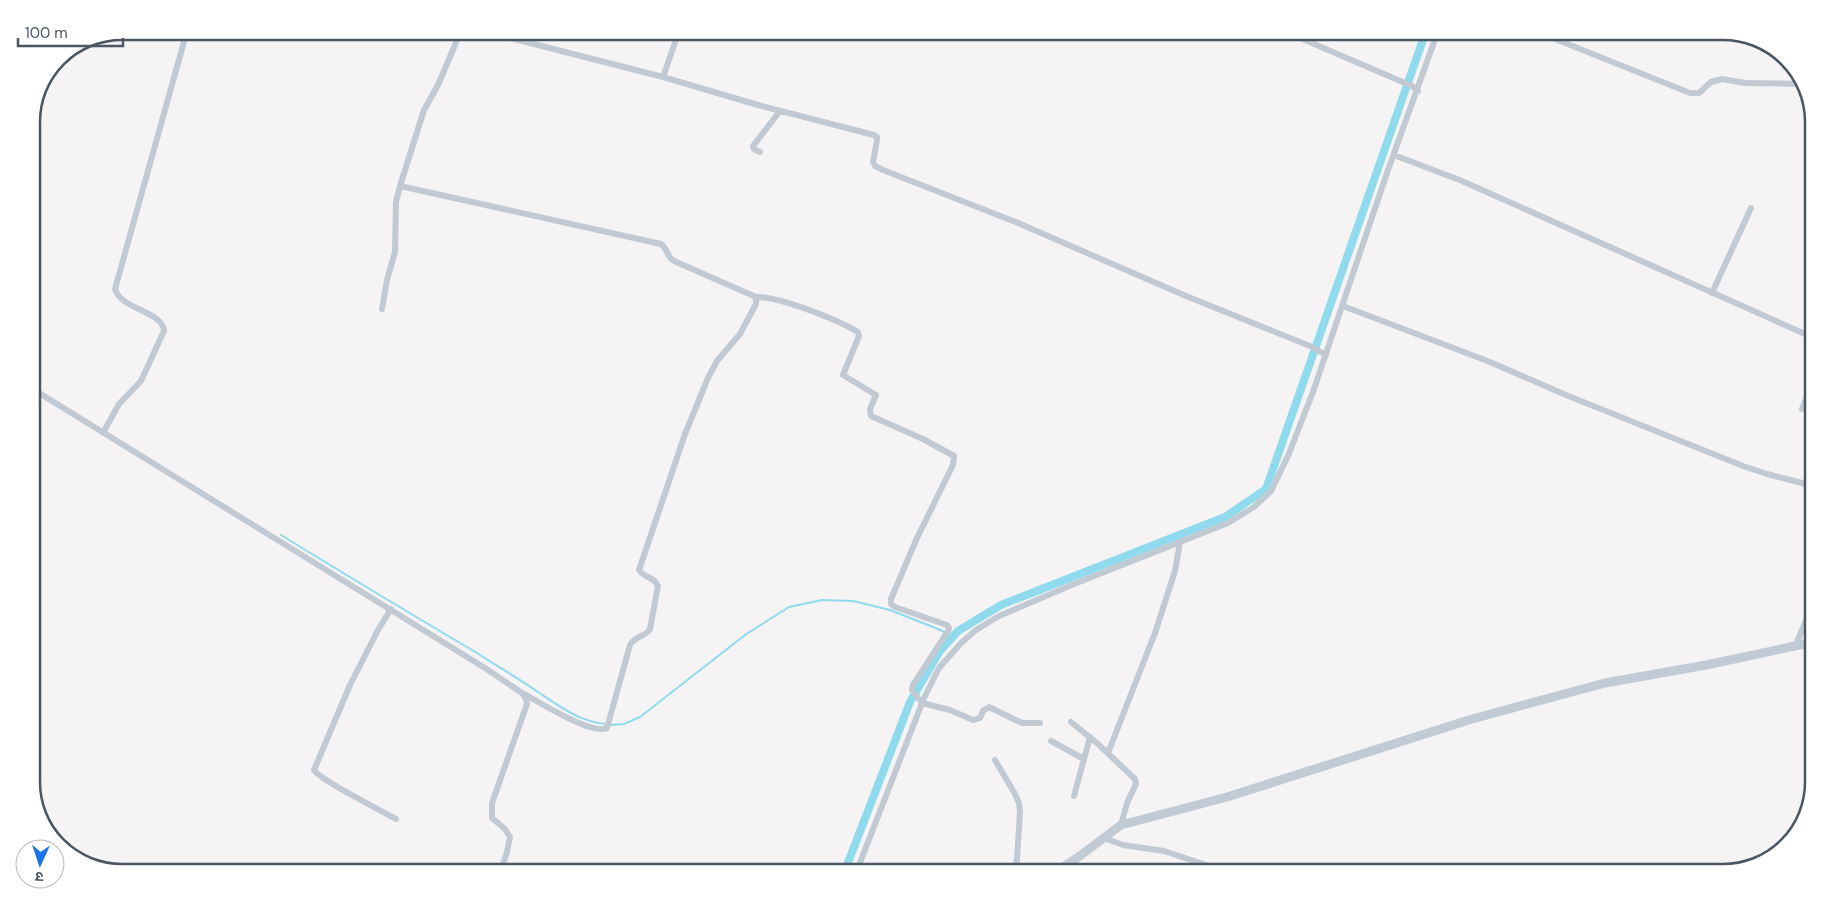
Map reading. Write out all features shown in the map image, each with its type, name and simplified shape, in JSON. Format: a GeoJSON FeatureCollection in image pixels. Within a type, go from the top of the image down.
{"type":"FeatureCollection","features":[{"type":"Feature","properties":{"kind":"main road"},"geometry":{"type":"LineString","coordinates":[[1067,864],[1122,825],[1227,796],[1472,719],[1605,682],[1706,665],[1805,644]]}},
{"type":"Feature","properties":{"kind":"street"},"geometry":{"type":"LineString","coordinates":[[106,428],[114,411],[127,394],[141,381],[164,331],[161,322],[118,296],[116,289],[185,40]]}},
{"type":"Feature","properties":{"kind":"street"},"geometry":{"type":"LineString","coordinates":[[382,309],[387,280],[395,252],[396,202],[400,186],[424,110],[440,80],[457,40]]}},
{"type":"Feature","properties":{"kind":"street"},"geometry":{"type":"LineString","coordinates":[[517,40],[663,77],[780,111],[874,135],[877,137],[877,140],[873,162],[875,166],[883,170],[1018,224],[1186,296],[1310,346],[1326,355]]}},
{"type":"Feature","properties":{"kind":"street"},"geometry":{"type":"LineString","coordinates":[[663,77],[676,40]]}},
{"type":"Feature","properties":{"kind":"street"},"geometry":{"type":"LineString","coordinates":[[1305,40],[1412,86],[1418,91]]}},
{"type":"Feature","properties":{"kind":"street"},"geometry":{"type":"LineString","coordinates":[[859,864],[920,700],[947,657],[961,643],[984,624],[998,616],[1228,523],[1254,507],[1268,495],[1288,456],[1326,355],[1435,40]]}},
{"type":"Feature","properties":{"kind":"street"},"geometry":{"type":"LineString","coordinates":[[1558,40],[1690,93],[1699,93],[1711,82],[1722,79],[1745,83],[1796,84]]}},
{"type":"Feature","properties":{"kind":"street"},"geometry":{"type":"LineString","coordinates":[[760,152],[754,149],[753,146],[780,111]]}},
{"type":"Feature","properties":{"kind":"street"},"geometry":{"type":"LineString","coordinates":[[1394,155],[1462,181],[1805,334]]}},
{"type":"Feature","properties":{"kind":"street"},"geometry":{"type":"LineString","coordinates":[[400,186],[661,244],[666,248],[669,258],[674,261],[756,297],[766,297],[830,318],[858,332],[859,336],[843,374],[876,395],[870,410],[871,416],[923,438],[954,456],[952,465],[895,586],[890,602],[895,607],[947,625],[949,628],[913,685],[912,690],[920,700],[972,720],[980,718],[983,711],[990,708],[1022,723],[1040,723]]}},
{"type":"Feature","properties":{"kind":"street"},"geometry":{"type":"LineString","coordinates":[[1712,293],[1751,208]]}},
{"type":"Feature","properties":{"kind":"street"},"geometry":{"type":"LineString","coordinates":[[40,392],[106,428],[522,693],[578,722],[600,730],[608,725],[630,645],[635,638],[650,629],[658,586],[655,580],[641,574],[639,570],[685,434],[708,378],[717,361],[740,334],[756,304],[756,297]]}},
{"type":"Feature","properties":{"kind":"street"},"geometry":{"type":"LineString","coordinates":[[1343,306],[1490,362],[1566,395],[1743,466],[1805,484]]}},
{"type":"Feature","properties":{"kind":"street"},"geometry":{"type":"LineString","coordinates":[[1802,409],[1805,398]]}},
{"type":"Feature","properties":{"kind":"street"},"geometry":{"type":"LineString","coordinates":[[1108,754],[1155,633],[1174,571],[1180,542]]}},
{"type":"Feature","properties":{"kind":"street"},"geometry":{"type":"LineString","coordinates":[[391,609],[378,630],[347,692],[314,770],[331,783],[396,819]]}},
{"type":"Feature","properties":{"kind":"street"},"geometry":{"type":"LineString","coordinates":[[1796,647],[1805,624]]}},
{"type":"Feature","properties":{"kind":"street"},"geometry":{"type":"LineString","coordinates":[[503,864],[510,837],[505,829],[492,818],[492,803],[526,704],[526,699],[522,693]]}},
{"type":"Feature","properties":{"kind":"street"},"geometry":{"type":"LineString","coordinates":[[1071,722],[1132,775],[1136,784],[1127,803],[1122,825]]}},
{"type":"Feature","properties":{"kind":"street"},"geometry":{"type":"LineString","coordinates":[[1074,796],[1090,737]]}},
{"type":"Feature","properties":{"kind":"street"},"geometry":{"type":"LineString","coordinates":[[1051,741],[1084,759]]}},
{"type":"Feature","properties":{"kind":"street"},"geometry":{"type":"LineString","coordinates":[[995,760],[1019,803],[1016,864]]}},
{"type":"Feature","properties":{"kind":"street"},"geometry":{"type":"LineString","coordinates":[[1104,838],[1123,845],[1164,851],[1203,864]]}},
{"type":"Feature","properties":{"kind":"waterway"},"geometry":{"type":"LineString","coordinates":[[847,864],[910,702],[940,651],[958,631],[1001,605],[1225,517],[1266,489],[1423,40]]}},
{"type":"Feature","properties":{"kind":"waterway"},"geometry":{"type":"LineString","coordinates":[[281,535],[477,653],[562,708],[587,720],[606,724]]}},
{"type":"Feature","properties":{"kind":"waterway"},"geometry":{"type":"LineString","coordinates":[[610,725],[624,724],[640,717],[745,635],[789,607],[822,600],[853,601],[890,610],[944,632]]}}]}
